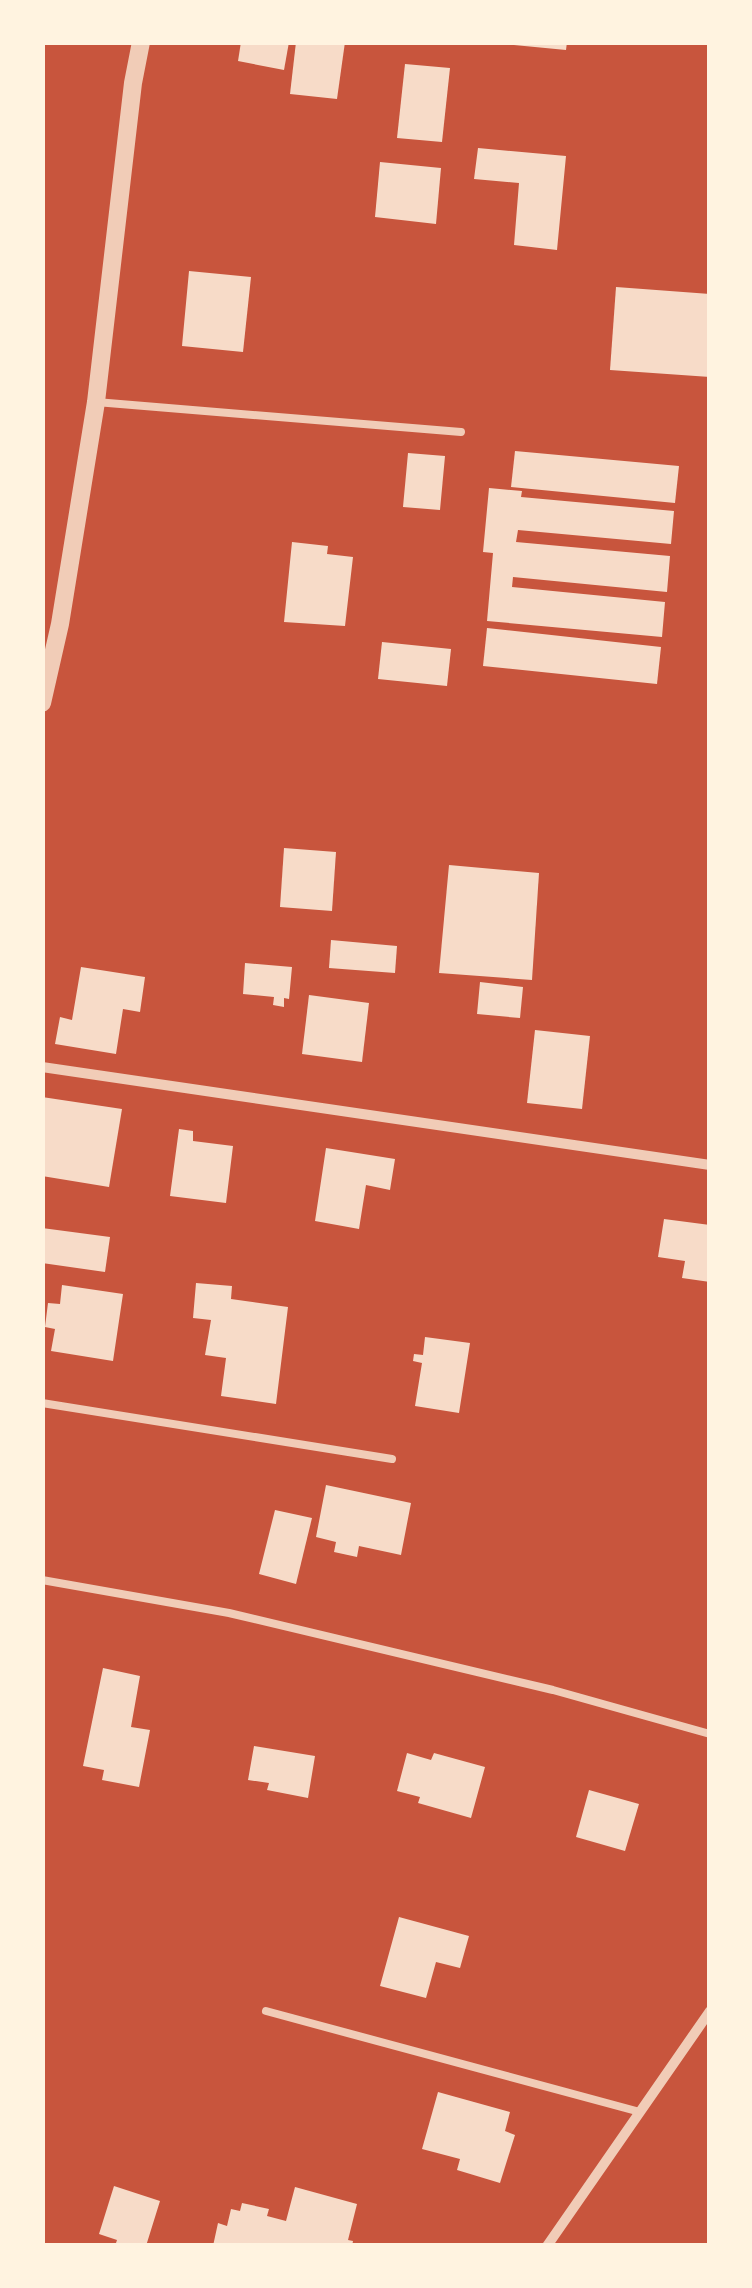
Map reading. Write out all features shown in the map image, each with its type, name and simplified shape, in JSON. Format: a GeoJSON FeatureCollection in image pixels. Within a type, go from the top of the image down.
{"type":"FeatureCollection","features":[{"type":"Feature","properties":{"kind":"street"},"geometry":{"type":"LineString","coordinates":[[42,703],[60,624],[96,402],[141,42]]}},
{"type":"Feature","properties":{"kind":"street"},"geometry":{"type":"LineString","coordinates":[[42,1067],[710,1165]]}},
{"type":"Feature","properties":{"kind":"street"},"geometry":{"type":"LineString","coordinates":[[547,2246],[710,2012]]}},
{"type":"Feature","properties":{"kind":"lane"},"geometry":{"type":"LineString","coordinates":[[96,402],[461,432]]}},
{"type":"Feature","properties":{"kind":"lane"},"geometry":{"type":"LineString","coordinates":[[42,1404],[392,1459]]}},
{"type":"Feature","properties":{"kind":"lane"},"geometry":{"type":"LineString","coordinates":[[42,1580],[229,1613],[553,1690],[710,1734]]}},
{"type":"Feature","properties":{"kind":"lane"},"geometry":{"type":"LineString","coordinates":[[266,2010],[640,2112]]}},
{"type":"Feature","properties":{"kind":"building"},"geometry":{"type":"Polygon","coordinates":[[[241,42],[289,42],[284,70],[238,61],[241,42]]]}},
{"type":"Feature","properties":{"kind":"building"},"geometry":{"type":"Polygon","coordinates":[[[296,42],[345,42],[337,99],[290,94],[296,42]]]}},
{"type":"Feature","properties":{"kind":"building"},"geometry":{"type":"Polygon","coordinates":[[[514,42],[567,42],[566,50],[514,42]]]}},
{"type":"Feature","properties":{"kind":"building"},"geometry":{"type":"Polygon","coordinates":[[[405,64],[450,68],[442,142],[397,138],[405,64]]]}},
{"type":"Feature","properties":{"kind":"building"},"geometry":{"type":"Polygon","coordinates":[[[478,148],[566,156],[557,250],[514,245],[519,183],[474,179],[478,148]]]}},
{"type":"Feature","properties":{"kind":"building"},"geometry":{"type":"Polygon","coordinates":[[[380,162],[441,168],[436,224],[375,217],[380,162]]]}},
{"type":"Feature","properties":{"kind":"building"},"geometry":{"type":"Polygon","coordinates":[[[189,271],[251,277],[243,352],[182,346],[189,271]]]}},
{"type":"Feature","properties":{"kind":"building"},"geometry":{"type":"Polygon","coordinates":[[[616,287],[710,294],[710,377],[610,370],[616,287]]]}},
{"type":"Feature","properties":{"kind":"building"},"geometry":{"type":"Polygon","coordinates":[[[515,451],[679,466],[675,503],[511,487],[515,451]]]}},
{"type":"Feature","properties":{"kind":"building"},"geometry":{"type":"Polygon","coordinates":[[[408,453],[445,456],[440,510],[403,507],[408,453]]]}},
{"type":"Feature","properties":{"kind":"building"},"geometry":{"type":"Polygon","coordinates":[[[489,488],[522,491],[521,497],[674,511],[671,544],[518,530],[516,542],[670,556],[667,592],[513,577],[512,587],[665,602],[662,637],[487,621],[493,553],[483,552],[489,488]]]}},
{"type":"Feature","properties":{"kind":"building"},"geometry":{"type":"Polygon","coordinates":[[[292,542],[328,546],[327,554],[353,557],[345,626],[284,622],[292,542]]]}},
{"type":"Feature","properties":{"kind":"building"},"geometry":{"type":"Polygon","coordinates":[[[487,628],[661,647],[657,684],[483,666],[487,628]]]}},
{"type":"Feature","properties":{"kind":"building"},"geometry":{"type":"Polygon","coordinates":[[[382,642],[451,649],[447,686],[378,679],[382,642]]]}},
{"type":"Feature","properties":{"kind":"building"},"geometry":{"type":"Polygon","coordinates":[[[284,848],[336,852],[332,911],[280,907],[284,848]]]}},
{"type":"Feature","properties":{"kind":"building"},"geometry":{"type":"Polygon","coordinates":[[[449,865],[539,873],[532,980],[439,973],[449,865]]]}},
{"type":"Feature","properties":{"kind":"building"},"geometry":{"type":"Polygon","coordinates":[[[331,940],[397,946],[395,973],[329,968],[331,940]]]}},
{"type":"Feature","properties":{"kind":"building"},"geometry":{"type":"Polygon","coordinates":[[[245,963],[292,967],[289,999],[284,998],[284,1007],[273,1005],[274,997],[243,994],[245,963]]]}},
{"type":"Feature","properties":{"kind":"building"},"geometry":{"type":"Polygon","coordinates":[[[81,967],[145,977],[140,1012],[123,1009],[116,1054],[55,1044],[60,1017],[72,1020],[81,967]]]}},
{"type":"Feature","properties":{"kind":"building"},"geometry":{"type":"Polygon","coordinates":[[[480,982],[523,987],[520,1018],[477,1014],[480,982]]]}},
{"type":"Feature","properties":{"kind":"building"},"geometry":{"type":"Polygon","coordinates":[[[309,995],[369,1003],[362,1062],[302,1054],[309,995]]]}},
{"type":"Feature","properties":{"kind":"building"},"geometry":{"type":"Polygon","coordinates":[[[535,1030],[590,1036],[582,1109],[527,1103],[535,1030]]]}},
{"type":"Feature","properties":{"kind":"building"},"geometry":{"type":"Polygon","coordinates":[[[42,1097],[122,1109],[109,1187],[42,1176],[42,1097]]]}},
{"type":"Feature","properties":{"kind":"building"},"geometry":{"type":"Polygon","coordinates":[[[179,1129],[193,1131],[193,1141],[233,1146],[226,1203],[170,1196],[179,1129]]]}},
{"type":"Feature","properties":{"kind":"building"},"geometry":{"type":"Polygon","coordinates":[[[326,1148],[395,1159],[390,1190],[366,1185],[359,1229],[315,1221],[326,1148]]]}},
{"type":"Feature","properties":{"kind":"building"},"geometry":{"type":"Polygon","coordinates":[[[664,1219],[710,1225],[710,1282],[682,1278],[685,1261],[658,1257],[664,1219]]]}},
{"type":"Feature","properties":{"kind":"building"},"geometry":{"type":"Polygon","coordinates":[[[42,1228],[110,1237],[105,1272],[42,1263],[42,1228]]]}},
{"type":"Feature","properties":{"kind":"building"},"geometry":{"type":"Polygon","coordinates":[[[196,1283],[232,1286],[231,1299],[288,1307],[276,1404],[221,1396],[226,1358],[205,1355],[211,1320],[193,1318],[196,1283]]]}},
{"type":"Feature","properties":{"kind":"building"},"geometry":{"type":"Polygon","coordinates":[[[62,1285],[123,1294],[113,1361],[51,1351],[55,1329],[45,1327],[48,1303],[60,1304],[62,1285]]]}},
{"type":"Feature","properties":{"kind":"building"},"geometry":{"type":"Polygon","coordinates":[[[425,1337],[470,1343],[459,1413],[415,1406],[422,1363],[413,1361],[414,1354],[423,1355],[425,1337]]]}},
{"type":"Feature","properties":{"kind":"building"},"geometry":{"type":"Polygon","coordinates":[[[326,1485],[411,1503],[401,1555],[359,1546],[357,1557],[334,1552],[336,1542],[316,1537],[326,1485]]]}},
{"type":"Feature","properties":{"kind":"building"},"geometry":{"type":"Polygon","coordinates":[[[275,1510],[312,1518],[296,1584],[259,1574],[275,1510]]]}},
{"type":"Feature","properties":{"kind":"building"},"geometry":{"type":"Polygon","coordinates":[[[103,1668],[140,1676],[131,1727],[150,1730],[139,1787],[102,1780],[104,1770],[83,1766],[103,1668]]]}},
{"type":"Feature","properties":{"kind":"building"},"geometry":{"type":"Polygon","coordinates":[[[254,1746],[315,1756],[308,1798],[267,1790],[269,1783],[248,1780],[254,1746]]]}},
{"type":"Feature","properties":{"kind":"building"},"geometry":{"type":"Polygon","coordinates":[[[407,1753],[431,1760],[434,1753],[485,1767],[471,1818],[418,1803],[420,1797],[397,1791],[407,1753]]]}},
{"type":"Feature","properties":{"kind":"building"},"geometry":{"type":"Polygon","coordinates":[[[589,1790],[639,1804],[625,1851],[576,1837],[589,1790]]]}},
{"type":"Feature","properties":{"kind":"building"},"geometry":{"type":"Polygon","coordinates":[[[399,1917],[469,1936],[460,1968],[436,1962],[426,1998],[380,1986],[399,1917]]]}},
{"type":"Feature","properties":{"kind":"building"},"geometry":{"type":"Polygon","coordinates":[[[438,2092],[510,2112],[505,2131],[515,2135],[500,2183],[457,2170],[460,2159],[422,2149],[438,2092]]]}},
{"type":"Feature","properties":{"kind":"building"},"geometry":{"type":"Polygon","coordinates":[[[114,2186],[160,2201],[146,2246],[115,2246],[117,2240],[99,2234],[114,2186]]]}},
{"type":"Feature","properties":{"kind":"building"},"geometry":{"type":"Polygon","coordinates":[[[295,2187],[357,2204],[348,2240],[353,2241],[352,2246],[213,2246],[218,2223],[227,2226],[231,2209],[240,2211],[242,2203],[269,2209],[267,2216],[286,2221],[295,2187]]]}}]}
